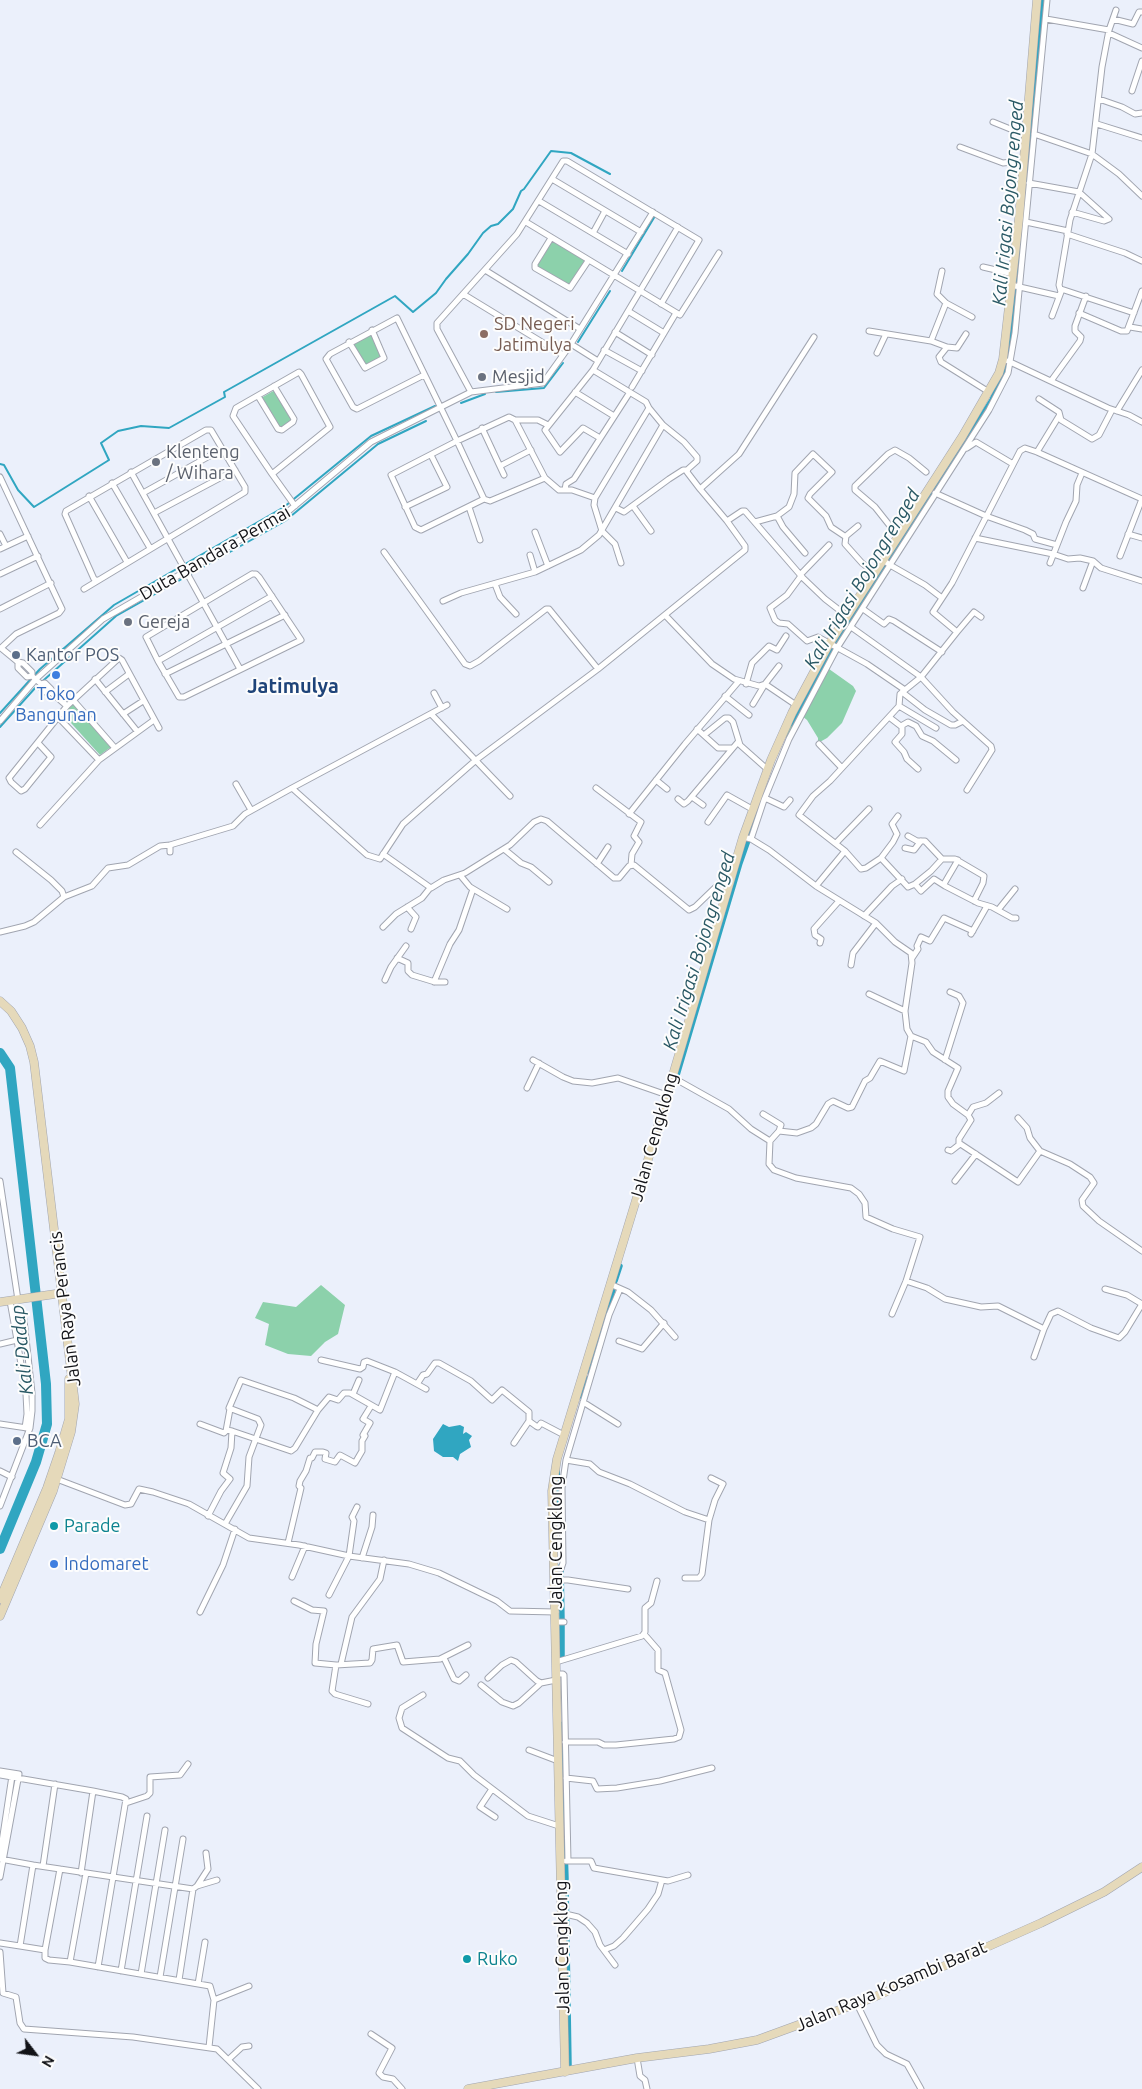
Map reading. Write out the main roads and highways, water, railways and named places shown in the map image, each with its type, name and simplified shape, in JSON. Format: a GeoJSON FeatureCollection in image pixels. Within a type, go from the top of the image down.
{"type":"FeatureCollection","features":[{"type":"Feature","properties":{"kind":"main road","name":"Jalan Cengklong"},"geometry":{"type":"LineString","coordinates":[[565,2072],[564,1861],[559,1826],[561,1715],[559,1675],[556,1662],[560,1622],[556,1612],[559,1580],[552,1491],[555,1467],[616,1286],[667,1095],[674,1077],[731,876],[747,838],[752,809],[761,798],[767,769],[775,762],[796,705],[849,622],[874,573],[887,563],[898,536],[935,488],[1007,360],[1016,286],[1013,274],[1019,258],[1023,219],[1026,161],[1025,135],[1038,50],[1037,0]]}},
{"type":"Feature","properties":{"kind":"main road","name":"Jalan Raya Perancis"},"geometry":{"type":"LineString","coordinates":[[0,1000],[19,1022],[32,1052],[52,1197],[56,1294]]}},
{"type":"Feature","properties":{"kind":"main road","name":"Jalan Raya Perancis"},"geometry":{"type":"LineString","coordinates":[[0,1007],[18,1031],[29,1063],[48,1208],[56,1294],[69,1379],[70,1406],[54,1479],[0,1616]]}},
{"type":"Feature","properties":{"kind":"main road"},"geometry":{"type":"LineString","coordinates":[[0,1302],[56,1294]]}},
{"type":"Feature","properties":{"kind":"main road","name":"Jalan Raya Perancis"},"geometry":{"type":"LineString","coordinates":[[0,1599],[54,1479]]}},
{"type":"Feature","properties":{"kind":"main road","name":"Jalan Raya Kosambi Barat"},"geometry":{"type":"LineString","coordinates":[[468,2089],[637,2058],[709,2049],[757,2040],[857,2004],[1050,1919],[1104,1892],[1142,1867]]}},
{"type":"Feature","properties":{"kind":"water"},"geometry":{"type":"Polygon","coordinates":[[[443,1424],[449,1427],[460,1425],[464,1427],[463,1434],[466,1432],[472,1436],[469,1440],[471,1447],[460,1454],[458,1461],[453,1457],[443,1457],[434,1451],[433,1439],[443,1424]]]}},
{"type":"Feature","properties":{"kind":"waterway","name":"Kali Irigasi Bojongrenged"},"geometry":{"type":"LineString","coordinates":[[1024,199],[1043,0]]}},
{"type":"Feature","properties":{"kind":"waterway"},"geometry":{"type":"LineString","coordinates":[[0,464],[4,465],[18,490],[34,507],[109,460],[101,443],[118,431],[141,426],[169,428],[225,397],[224,392],[395,296],[413,312],[436,293],[483,233],[491,226],[498,224],[513,209],[521,191],[551,151],[571,153],[610,174]]}},
{"type":"Feature","properties":{"kind":"waterway"},"geometry":{"type":"LineString","coordinates":[[622,271],[655,216]]}},
{"type":"Feature","properties":{"kind":"waterway","name":"Kali Irigasi Bojongrenged"},"geometry":{"type":"LineString","coordinates":[[794,725],[821,669],[840,637],[992,400],[1008,360],[1021,229]]}},
{"type":"Feature","properties":{"kind":"waterway"},"geometry":{"type":"LineString","coordinates":[[578,342],[610,291]]}},
{"type":"Feature","properties":{"kind":"waterway"},"geometry":{"type":"LineString","coordinates":[[496,392],[544,388],[563,363]]}},
{"type":"Feature","properties":{"kind":"waterway"},"geometry":{"type":"LineString","coordinates":[[461,403],[485,394]]}},
{"type":"Feature","properties":{"kind":"waterway"},"geometry":{"type":"LineString","coordinates":[[0,713],[40,669],[114,605],[284,507],[371,436],[435,406]]}},
{"type":"Feature","properties":{"kind":"waterway"},"geometry":{"type":"LineString","coordinates":[[0,727],[36,687],[116,616],[285,521],[378,444],[426,421]]}},
{"type":"Feature","properties":{"kind":"waterway","name":"Kali Irigasi Bojongrenged"},"geometry":{"type":"LineString","coordinates":[[675,1082],[740,863],[758,812]]}},
{"type":"Feature","properties":{"kind":"waterway","name":"Kali Dadap"},"geometry":{"type":"LineString","coordinates":[[0,1053],[10,1068],[46,1384],[47,1424],[36,1462],[0,1549]]}},
{"type":"Feature","properties":{"kind":"waterway","name":"Kali Irigasi Bojongrenged"},"geometry":{"type":"LineString","coordinates":[[615,1281],[620,1266]]}},
{"type":"Feature","properties":{"kind":"waterway","name":"Kali Irigasi Bojongrenged"},"geometry":{"type":"LineString","coordinates":[[588,1371],[613,1290]]}},
{"type":"Feature","properties":{"kind":"waterway","name":"Kali Irigasi Bojongrenged"},"geometry":{"type":"LineString","coordinates":[[580,1396],[586,1378]]}},
{"type":"Feature","properties":{"kind":"waterway","name":"Kali Irigasi Bojongrenged"},"geometry":{"type":"LineString","coordinates":[[557,1471],[560,1507]]}},
{"type":"Feature","properties":{"kind":"waterway","name":"Kali Irigasi Bojongrenged"},"geometry":{"type":"LineString","coordinates":[[561,1566],[562,1620]]}},
{"type":"Feature","properties":{"kind":"waterway","name":"Kali Irigasi Bojongrenged"},"geometry":{"type":"LineString","coordinates":[[562,1624],[562,1660]]}},
{"type":"Feature","properties":{"kind":"waterway","name":"Kali Irigasi Bojongrenged"},"geometry":{"type":"LineString","coordinates":[[561,1750],[563,1724]]}},
{"type":"Feature","properties":{"kind":"waterway","name":"Kali Irigasi Bojongrenged"},"geometry":{"type":"LineString","coordinates":[[562,1755],[566,1879]]}},
{"type":"Feature","properties":{"kind":"waterway","name":"Kali Irigasi Bojongrenged"},"geometry":{"type":"LineString","coordinates":[[566,1883],[569,2065]]}},
{"type":"Feature","properties":{"kind":"place","name":"SD Negeri Jatimulya"},"geometry":{"type":"Point","coordinates":[484,334]}},
{"type":"Feature","properties":{"kind":"place","name":"Mesjid"},"geometry":{"type":"Point","coordinates":[482,377]}},
{"type":"Feature","properties":{"kind":"place","name":"Klenteng / Wihara"},"geometry":{"type":"Point","coordinates":[156,462]}},
{"type":"Feature","properties":{"kind":"place","name":"Gereja"},"geometry":{"type":"Point","coordinates":[128,622]}},
{"type":"Feature","properties":{"kind":"place","name":"Kantor POS"},"geometry":{"type":"Point","coordinates":[16,655]}},
{"type":"Feature","properties":{"kind":"place","name":"Toko Bangunan"},"geometry":{"type":"Point","coordinates":[56,675]}},
{"type":"Feature","properties":{"kind":"place","name":"BCA"},"geometry":{"type":"Point","coordinates":[17,1441]}},
{"type":"Feature","properties":{"kind":"place","name":"Parade"},"geometry":{"type":"Point","coordinates":[54,1526]}},
{"type":"Feature","properties":{"kind":"place","name":"Indomaret"},"geometry":{"type":"Point","coordinates":[54,1564]}},
{"type":"Feature","properties":{"kind":"place","name":"Ruko"},"geometry":{"type":"Point","coordinates":[467,1959]}},
{"type":"Feature","properties":{"kind":"district","name":"Jatimulya"},"geometry":{"type":"Point","coordinates":[293,686]}}]}
